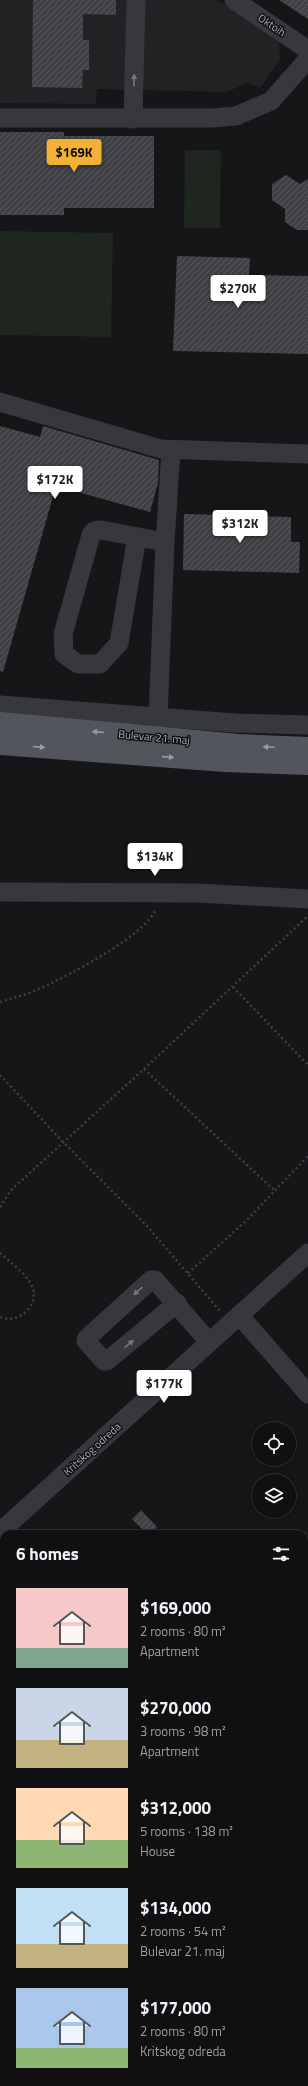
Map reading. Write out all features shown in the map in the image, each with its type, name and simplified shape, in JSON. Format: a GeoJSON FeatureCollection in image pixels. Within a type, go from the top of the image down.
{"type":"FeatureCollection","features":[{"type":"Feature","properties":{"kind":"main road","name":"Bulevar 21. maj"},"geometry":{"type":"LineString","coordinates":[[0,723],[239,745],[308,748]]}},
{"type":"Feature","properties":{"kind":"main road","name":"Bulevar 21. maj"},"geometry":{"type":"LineString","coordinates":[[0,744],[225,762],[308,764]]}},
{"type":"Feature","properties":{"kind":"street"},"geometry":{"type":"LineString","coordinates":[[133,118],[136,0]]}},
{"type":"Feature","properties":{"kind":"street","name":"Oktoih"},"geometry":{"type":"LineString","coordinates":[[234,0],[308,50]]}},
{"type":"Feature","properties":{"kind":"street"},"geometry":{"type":"LineString","coordinates":[[0,118],[226,118],[246,113],[271,101],[308,59]]}},
{"type":"Feature","properties":{"kind":"street"},"geometry":{"type":"LineString","coordinates":[[0,402],[134,442],[171,450],[308,454]]}},
{"type":"Feature","properties":{"kind":"street"},"geometry":{"type":"LineString","coordinates":[[158,718],[165,542],[171,450]]}},
{"type":"Feature","properties":{"kind":"street"},"geometry":{"type":"LineString","coordinates":[[137,537],[119,643],[100,664],[78,664],[64,654],[63,634],[91,535],[94,531],[100,530],[165,542]]}},
{"type":"Feature","properties":{"kind":"street"},"geometry":{"type":"LineString","coordinates":[[0,705],[158,718],[308,725]]}},
{"type":"Feature","properties":{"kind":"street"},"geometry":{"type":"LineString","coordinates":[[0,892],[157,893],[308,899]]}},
{"type":"Feature","properties":{"kind":"street","name":"Kritskog odreda"},"geometry":{"type":"LineString","coordinates":[[2,1530],[308,1253]]}},
{"type":"Feature","properties":{"kind":"street"},"geometry":{"type":"LineString","coordinates":[[177,1303],[107,1361],[104,1361],[86,1341],[86,1338],[151,1280],[155,1280],[177,1303],[209,1342]]}},
{"type":"Feature","properties":{"kind":"street"},"geometry":{"type":"LineString","coordinates":[[234,1319],[308,1394]]}},
{"type":"Feature","properties":{"kind":"path"},"geometry":{"type":"LineString","coordinates":[[0,1002],[28,994],[56,981],[131,937],[145,926],[156,910],[157,893]]}},
{"type":"Feature","properties":{"kind":"path"},"geometry":{"type":"LineString","coordinates":[[0,1207],[11,1190],[233,987],[308,916]]}},
{"type":"Feature","properties":{"kind":"path"},"geometry":{"type":"LineString","coordinates":[[233,987],[308,1065]]}},
{"type":"Feature","properties":{"kind":"path"},"geometry":{"type":"LineString","coordinates":[[144,1069],[275,1191]]}},
{"type":"Feature","properties":{"kind":"path"},"geometry":{"type":"LineString","coordinates":[[0,1075],[63,1142],[146,1225],[188,1273],[234,1319]]}},
{"type":"Feature","properties":{"kind":"path"},"geometry":{"type":"LineString","coordinates":[[188,1273],[247,1220],[308,1156]]}},
{"type":"Feature","properties":{"kind":"path"},"geometry":{"type":"LineString","coordinates":[[0,1253],[26,1277],[32,1285],[34,1295],[31,1307],[25,1314],[17,1318],[5,1319],[0,1317]]}},
{"type":"Feature","properties":{"kind":"shaded area"},"geometry":{"type":"Polygon","coordinates":[[[0,0],[218,0],[279,39],[280,60],[260,88],[247,83],[227,92],[97,89],[96,104],[0,103],[0,0]]]}},
{"type":"Feature","properties":{"kind":"shaded area"},"geometry":{"type":"Polygon","coordinates":[[[185,150],[221,150],[220,228],[184,228],[185,150]]]}},
{"type":"Feature","properties":{"kind":"shaded area"},"geometry":{"type":"Polygon","coordinates":[[[0,231],[113,233],[111,337],[0,335],[0,231]]]}},
{"type":"Feature","properties":{"kind":"building"},"geometry":{"type":"Polygon","coordinates":[[[33,0],[116,0],[116,15],[83,14],[83,40],[89,40],[89,70],[83,70],[82,88],[32,87],[33,0]]]}},
{"type":"Feature","properties":{"kind":"building"},"geometry":{"type":"Polygon","coordinates":[[[279,0],[308,0],[308,19],[279,0]]]}},
{"type":"Feature","properties":{"kind":"building"},"geometry":{"type":"Polygon","coordinates":[[[0,132],[64,132],[64,136],[154,136],[154,208],[64,208],[64,215],[0,215],[0,132]]]}},
{"type":"Feature","properties":{"kind":"building"},"geometry":{"type":"Polygon","coordinates":[[[286,175],[300,184],[308,179],[308,230],[297,230],[285,222],[285,209],[272,200],[272,184],[286,175]]]}},
{"type":"Feature","properties":{"kind":"building"},"geometry":{"type":"Polygon","coordinates":[[[177,256],[250,258],[249,275],[308,276],[308,354],[173,351],[177,256]]]}},
{"type":"Feature","properties":{"kind":"building"},"geometry":{"type":"Polygon","coordinates":[[[0,426],[40,437],[43,426],[159,460],[158,483],[150,512],[56,486],[3,672],[0,671],[0,426]]]}},
{"type":"Feature","properties":{"kind":"building"},"geometry":{"type":"Polygon","coordinates":[[[184,514],[291,517],[291,542],[300,542],[299,573],[183,570],[184,514]]]}},
{"type":"Feature","properties":{"kind":"building"},"geometry":{"type":"Polygon","coordinates":[[[141,1510],[157,1527],[154,1530],[143,1530],[132,1519],[141,1510]]]}}]}
